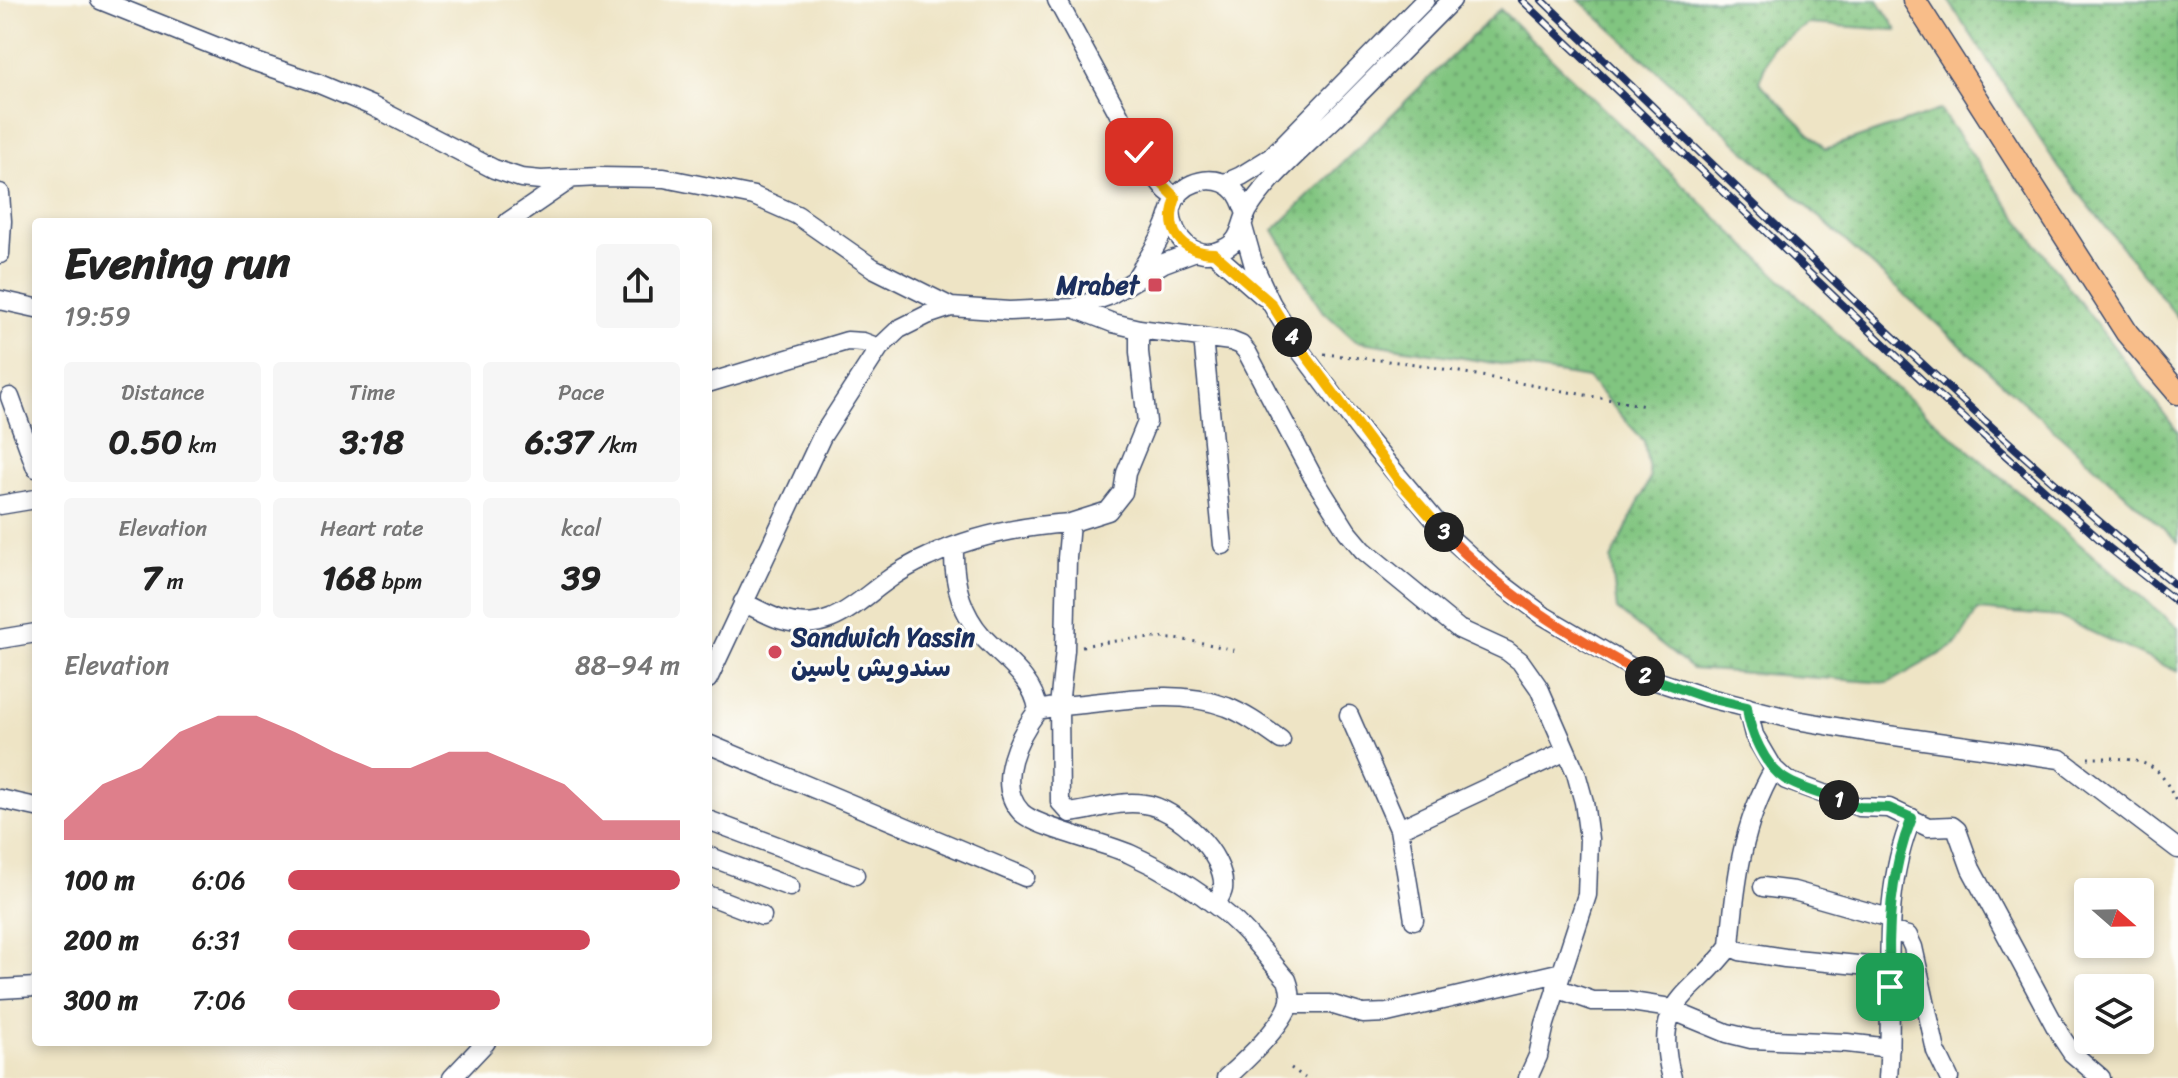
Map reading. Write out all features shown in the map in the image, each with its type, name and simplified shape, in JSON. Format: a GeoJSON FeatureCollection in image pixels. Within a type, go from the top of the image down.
{"type":"FeatureCollection","features":[{"type":"Feature","properties":{"kind":"main road"},"geometry":{"type":"LineString","coordinates":[[1914,0],[2127,333],[2178,393]]}},
{"type":"Feature","properties":{"kind":"street"},"geometry":{"type":"LineString","coordinates":[[100,0],[372,106],[494,169],[521,178],[664,178],[726,189],[765,200],[797,215],[873,268],[951,307],[1009,311],[1074,308],[1108,296],[1164,263],[1227,248],[1237,239],[1245,220],[1275,176],[1368,73],[1425,0]]}},
{"type":"Feature","properties":{"kind":"street"},"geometry":{"type":"LineString","coordinates":[[1057,0],[1147,166],[1174,204],[1172,225],[1178,237],[1187,247],[1205,252],[1271,303]]}},
{"type":"Feature","properties":{"kind":"street"},"geometry":{"type":"LineString","coordinates":[[1225,183],[1270,158],[1452,0]]}},
{"type":"Feature","properties":{"kind":"street"},"geometry":{"type":"LineString","coordinates":[[514,218],[571,179]]}},
{"type":"Feature","properties":{"kind":"street"},"geometry":{"type":"LineString","coordinates":[[1134,280],[1186,187],[1198,181],[1225,183],[1235,191],[1245,220],[1254,266],[1271,303],[1301,352],[1399,481],[1448,536],[1495,579],[1544,616],[1653,680],[1705,697],[1796,720],[2060,759],[2178,849]]}},
{"type":"Feature","properties":{"kind":"street"},"geometry":{"type":"LineString","coordinates":[[0,193],[0,254]]}},
{"type":"Feature","properties":{"kind":"street"},"geometry":{"type":"LineString","coordinates":[[0,300],[32,307]]}},
{"type":"Feature","properties":{"kind":"street"},"geometry":{"type":"LineString","coordinates":[[712,670],[822,436],[879,348],[909,323],[951,307]]}},
{"type":"Feature","properties":{"kind":"street"},"geometry":{"type":"LineString","coordinates":[[1074,308],[1139,329],[1231,341],[1241,345],[1313,477],[1347,531],[1363,550],[1459,629],[1507,651],[1529,671],[1566,751],[1584,802],[1589,868],[1587,895],[1580,922],[1559,980],[1538,1056],[1528,1078]]}},
{"type":"Feature","properties":{"kind":"street"},"geometry":{"type":"LineString","coordinates":[[743,602],[781,620],[802,624],[823,622],[846,614],[887,580],[927,557],[1023,526],[1070,523],[1097,517],[1108,511],[1123,492],[1126,473],[1147,422],[1139,329]]}},
{"type":"Feature","properties":{"kind":"street"},"geometry":{"type":"LineString","coordinates":[[1203,337],[1223,545]]}},
{"type":"Feature","properties":{"kind":"street"},"geometry":{"type":"LineString","coordinates":[[712,382],[847,341],[863,342],[879,348]]}},
{"type":"Feature","properties":{"kind":"street"},"geometry":{"type":"LineString","coordinates":[[10,397],[32,457]]}},
{"type":"Feature","properties":{"kind":"street"},"geometry":{"type":"LineString","coordinates":[[0,505],[32,500]]}},
{"type":"Feature","properties":{"kind":"street"},"geometry":{"type":"LineString","coordinates":[[1070,523],[1065,650],[1059,706],[1060,802],[1070,813],[1119,803],[1145,804],[1168,811],[1206,844],[1217,865],[1224,884],[1223,893],[1215,905]]}},
{"type":"Feature","properties":{"kind":"street"},"geometry":{"type":"LineString","coordinates":[[954,547],[953,571],[958,594],[979,632],[1026,681],[1036,698],[1038,710],[1014,748],[1010,765],[1015,801],[1022,813],[1129,853],[1181,882],[1238,925],[1287,980],[1291,991],[1289,1004],[1262,1042],[1226,1078]]}},
{"type":"Feature","properties":{"kind":"street"},"geometry":{"type":"LineString","coordinates":[[0,639],[32,634]]}},
{"type":"Feature","properties":{"kind":"street"},"geometry":{"type":"LineString","coordinates":[[1038,710],[1144,698],[1192,698],[1228,708],[1281,740]]}},
{"type":"Feature","properties":{"kind":"street"},"geometry":{"type":"LineString","coordinates":[[1747,707],[1754,735],[1774,769],[1786,780],[1859,807],[1889,808],[1928,827],[1952,826],[1957,830],[1971,869],[2060,1035],[2072,1053],[2101,1078]]}},
{"type":"Feature","properties":{"kind":"street"},"geometry":{"type":"LineString","coordinates":[[1349,715],[1399,829],[1414,920]]}},
{"type":"Feature","properties":{"kind":"street"},"geometry":{"type":"LineString","coordinates":[[712,746],[1025,877]]}},
{"type":"Feature","properties":{"kind":"street"},"geometry":{"type":"LineString","coordinates":[[1399,829],[1566,751]]}},
{"type":"Feature","properties":{"kind":"street"},"geometry":{"type":"LineString","coordinates":[[1672,1078],[1666,1043],[1672,1010],[1684,992],[1730,946],[1734,885],[1765,784],[1774,769]]}},
{"type":"Feature","properties":{"kind":"street"},"geometry":{"type":"LineString","coordinates":[[0,799],[32,806]]}},
{"type":"Feature","properties":{"kind":"street"},"geometry":{"type":"LineString","coordinates":[[1038,821],[1041,817],[1056,813],[1063,806]]}},
{"type":"Feature","properties":{"kind":"street"},"geometry":{"type":"LineString","coordinates":[[1888,1078],[1890,925],[1897,864],[1912,818]]}},
{"type":"Feature","properties":{"kind":"street"},"geometry":{"type":"LineString","coordinates":[[712,821],[855,875]]}},
{"type":"Feature","properties":{"kind":"street"},"geometry":{"type":"LineString","coordinates":[[712,858],[790,887]]}},
{"type":"Feature","properties":{"kind":"street"},"geometry":{"type":"LineString","coordinates":[[1763,887],[1794,891],[1890,925],[1908,936],[1936,1051],[1949,1078]]}},
{"type":"Feature","properties":{"kind":"street"},"geometry":{"type":"LineString","coordinates":[[712,897],[762,916]]}},
{"type":"Feature","properties":{"kind":"street"},"geometry":{"type":"LineString","coordinates":[[1730,946],[1740,951],[1785,958],[1889,968]]}},
{"type":"Feature","properties":{"kind":"street"},"geometry":{"type":"LineString","coordinates":[[1289,1004],[1330,1004],[1363,1014],[1387,1013],[1559,980],[1593,1001],[1646,1003],[1751,1039],[1890,1048]]}},
{"type":"Feature","properties":{"kind":"street"},"geometry":{"type":"LineString","coordinates":[[0,989],[32,988]]}},
{"type":"Feature","properties":{"kind":"street"},"geometry":{"type":"LineString","coordinates":[[452,1078],[482,1046]]}},
{"type":"Feature","properties":{"kind":"path"},"geometry":{"type":"LineString","coordinates":[[1301,352],[1416,364],[1645,406]]}},
{"type":"Feature","properties":{"kind":"path"},"geometry":{"type":"LineString","coordinates":[[1065,650],[1146,637],[1204,642],[1236,651]]}},
{"type":"Feature","properties":{"kind":"path"},"geometry":{"type":"LineString","coordinates":[[2060,759],[2111,758],[2143,763],[2160,773],[2178,805]]}},
{"type":"Feature","properties":{"kind":"path"},"geometry":{"type":"LineString","coordinates":[[1291,1068],[1305,1078]]}},
{"type":"Feature","properties":{"kind":"green space"},"geometry":{"type":"Polygon","coordinates":[[[1579,0],[1878,0],[1897,30],[1808,24],[1772,47],[1759,82],[1825,149],[1940,110],[2178,432],[2178,542],[1579,0]]]}},
{"type":"Feature","properties":{"kind":"green space"},"geometry":{"type":"Polygon","coordinates":[[[1948,0],[2178,0],[2178,318],[2059,168],[1948,0]]]}},
{"type":"Feature","properties":{"kind":"green space"},"geometry":{"type":"Polygon","coordinates":[[[1500,9],[1876,371],[2178,628],[2178,672],[2059,617],[1978,610],[1956,645],[1888,683],[1692,669],[1617,610],[1611,560],[1650,478],[1644,441],[1588,378],[1356,341],[1321,309],[1274,230],[1500,9]]]}},
{"type":"Feature","properties":{"kind":"railway"},"geometry":{"type":"LineString","coordinates":[[1522,0],[1927,385],[2108,547],[2178,603]]}},
{"type":"Feature","properties":{"kind":"railway"},"geometry":{"type":"LineString","coordinates":[[1542,0],[1933,374],[2178,587]]}},
{"type":"Feature","properties":{"kind":"place","name":"Mrabet"},"geometry":{"type":"Point","coordinates":[1155,285]}},
{"type":"Feature","properties":{"kind":"place","name":"Sandwich Yassin سندويش ياسين"},"geometry":{"type":"Point","coordinates":[775,652]}},
{"type":"Feature","properties":{"kind":"route"},"geometry":{"type":"LineString","coordinates":[[1139,152],[1155,177],[1176,198],[1171,211],[1172,225],[1178,237],[1187,247],[1200,253],[1214,253],[1271,303],[1301,352],[1399,481],[1448,536],[1495,579],[1544,616],[1653,680],[1747,707],[1754,735],[1774,769],[1786,780],[1859,807],[1889,808],[1912,818],[1897,864],[1889,918],[1890,987]]}}]}
